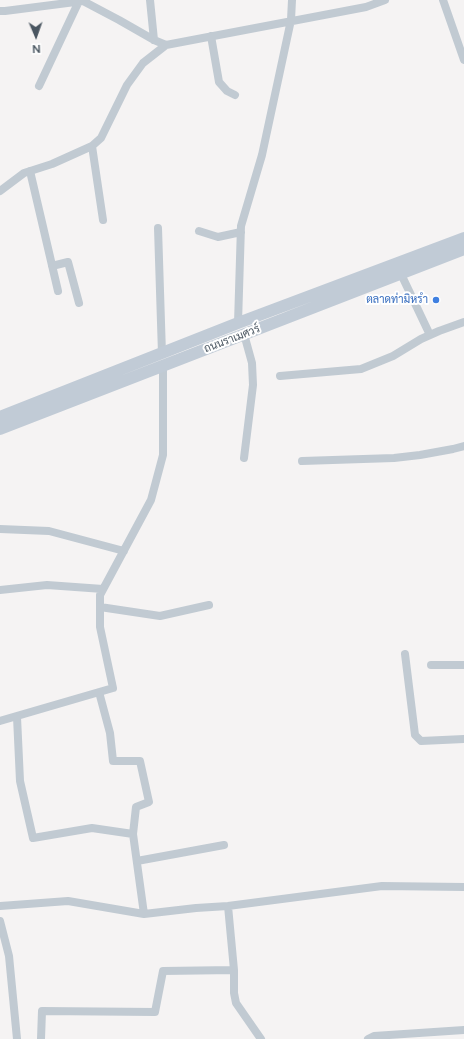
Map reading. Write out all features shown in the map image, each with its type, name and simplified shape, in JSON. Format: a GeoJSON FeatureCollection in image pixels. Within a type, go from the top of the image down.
{"type":"FeatureCollection","features":[{"type":"Feature","properties":{"kind":"main road","name":"ถนนราเมศวร์"},"geometry":{"type":"LineString","coordinates":[[0,429],[162,360],[238,323],[464,238]]}},
{"type":"Feature","properties":{"kind":"main road","name":"ถนนราเมศวร์"},"geometry":{"type":"LineString","coordinates":[[0,418],[162,360],[244,334],[464,249]]}},
{"type":"Feature","properties":{"kind":"street"},"geometry":{"type":"LineString","coordinates":[[150,0],[154,40]]}},
{"type":"Feature","properties":{"kind":"street"},"geometry":{"type":"LineString","coordinates":[[238,323],[241,226],[262,155],[291,20],[292,0]]}},
{"type":"Feature","properties":{"kind":"street"},"geometry":{"type":"LineString","coordinates":[[0,191],[24,173],[52,164],[92,146],[101,138],[127,86],[143,62],[166,44],[385,0]]}},
{"type":"Feature","properties":{"kind":"street"},"geometry":{"type":"LineString","coordinates":[[442,0],[464,60]]}},
{"type":"Feature","properties":{"kind":"street"},"geometry":{"type":"LineString","coordinates":[[39,86],[79,1]]}},
{"type":"Feature","properties":{"kind":"street"},"geometry":{"type":"LineString","coordinates":[[0,11],[5,12],[83,1],[154,40],[166,44]]}},
{"type":"Feature","properties":{"kind":"street"},"geometry":{"type":"LineString","coordinates":[[211,36],[219,82],[227,91],[235,95]]}},
{"type":"Feature","properties":{"kind":"street"},"geometry":{"type":"LineString","coordinates":[[92,146],[103,220]]}},
{"type":"Feature","properties":{"kind":"street"},"geometry":{"type":"LineString","coordinates":[[30,171],[58,291]]}},
{"type":"Feature","properties":{"kind":"street"},"geometry":{"type":"LineString","coordinates":[[0,721],[113,688],[100,627],[100,594],[151,500],[163,455],[158,228]]}},
{"type":"Feature","properties":{"kind":"street"},"geometry":{"type":"LineString","coordinates":[[200,231],[218,237],[241,232]]}},
{"type":"Feature","properties":{"kind":"street"},"geometry":{"type":"LineString","coordinates":[[52,266],[68,262],[79,303]]}},
{"type":"Feature","properties":{"kind":"street"},"geometry":{"type":"LineString","coordinates":[[401,274],[430,335]]}},
{"type":"Feature","properties":{"kind":"street"},"geometry":{"type":"LineString","coordinates":[[280,376],[361,369],[393,356],[430,335],[464,322]]}},
{"type":"Feature","properties":{"kind":"street"},"geometry":{"type":"LineString","coordinates":[[244,334],[252,363],[252,385],[244,458]]}},
{"type":"Feature","properties":{"kind":"street"},"geometry":{"type":"LineString","coordinates":[[302,461],[394,458],[420,455],[464,446]]}},
{"type":"Feature","properties":{"kind":"street"},"geometry":{"type":"LineString","coordinates":[[0,529],[49,531],[124,551]]}},
{"type":"Feature","properties":{"kind":"street"},"geometry":{"type":"LineString","coordinates":[[0,590],[47,585],[103,589]]}},
{"type":"Feature","properties":{"kind":"street"},"geometry":{"type":"LineString","coordinates":[[100,607],[160,616],[209,605]]}},
{"type":"Feature","properties":{"kind":"street"},"geometry":{"type":"LineString","coordinates":[[405,654],[415,735],[421,742],[464,739]]}},
{"type":"Feature","properties":{"kind":"street"},"geometry":{"type":"LineString","coordinates":[[431,665],[464,665]]}},
{"type":"Feature","properties":{"kind":"street"},"geometry":{"type":"LineString","coordinates":[[99,692],[110,733],[113,761],[140,761],[149,802],[136,806],[133,834],[144,914]]}},
{"type":"Feature","properties":{"kind":"street"},"geometry":{"type":"LineString","coordinates":[[17,717],[20,781],[33,838],[92,828],[133,834]]}},
{"type":"Feature","properties":{"kind":"street"},"geometry":{"type":"LineString","coordinates":[[137,861],[224,845]]}},
{"type":"Feature","properties":{"kind":"street"},"geometry":{"type":"LineString","coordinates":[[0,906],[68,901],[144,914],[228,906],[382,886],[464,887]]}},
{"type":"Feature","properties":{"kind":"street"},"geometry":{"type":"LineString","coordinates":[[228,906],[234,970],[234,993],[236,1002],[261,1039]]}},
{"type":"Feature","properties":{"kind":"street"},"geometry":{"type":"LineString","coordinates":[[0,921],[9,956],[17,1039]]}},
{"type":"Feature","properties":{"kind":"street"},"geometry":{"type":"LineString","coordinates":[[41,1039],[42,1011],[155,1012],[163,971],[234,970]]}},
{"type":"Feature","properties":{"kind":"street"},"geometry":{"type":"LineString","coordinates":[[368,1039],[374,1036],[464,1030]]}},
{"type":"Feature","properties":{"kind":"place","name":"ตลาดท่ามิหรำ"},"geometry":{"type":"Point","coordinates":[436,300]}}]}
